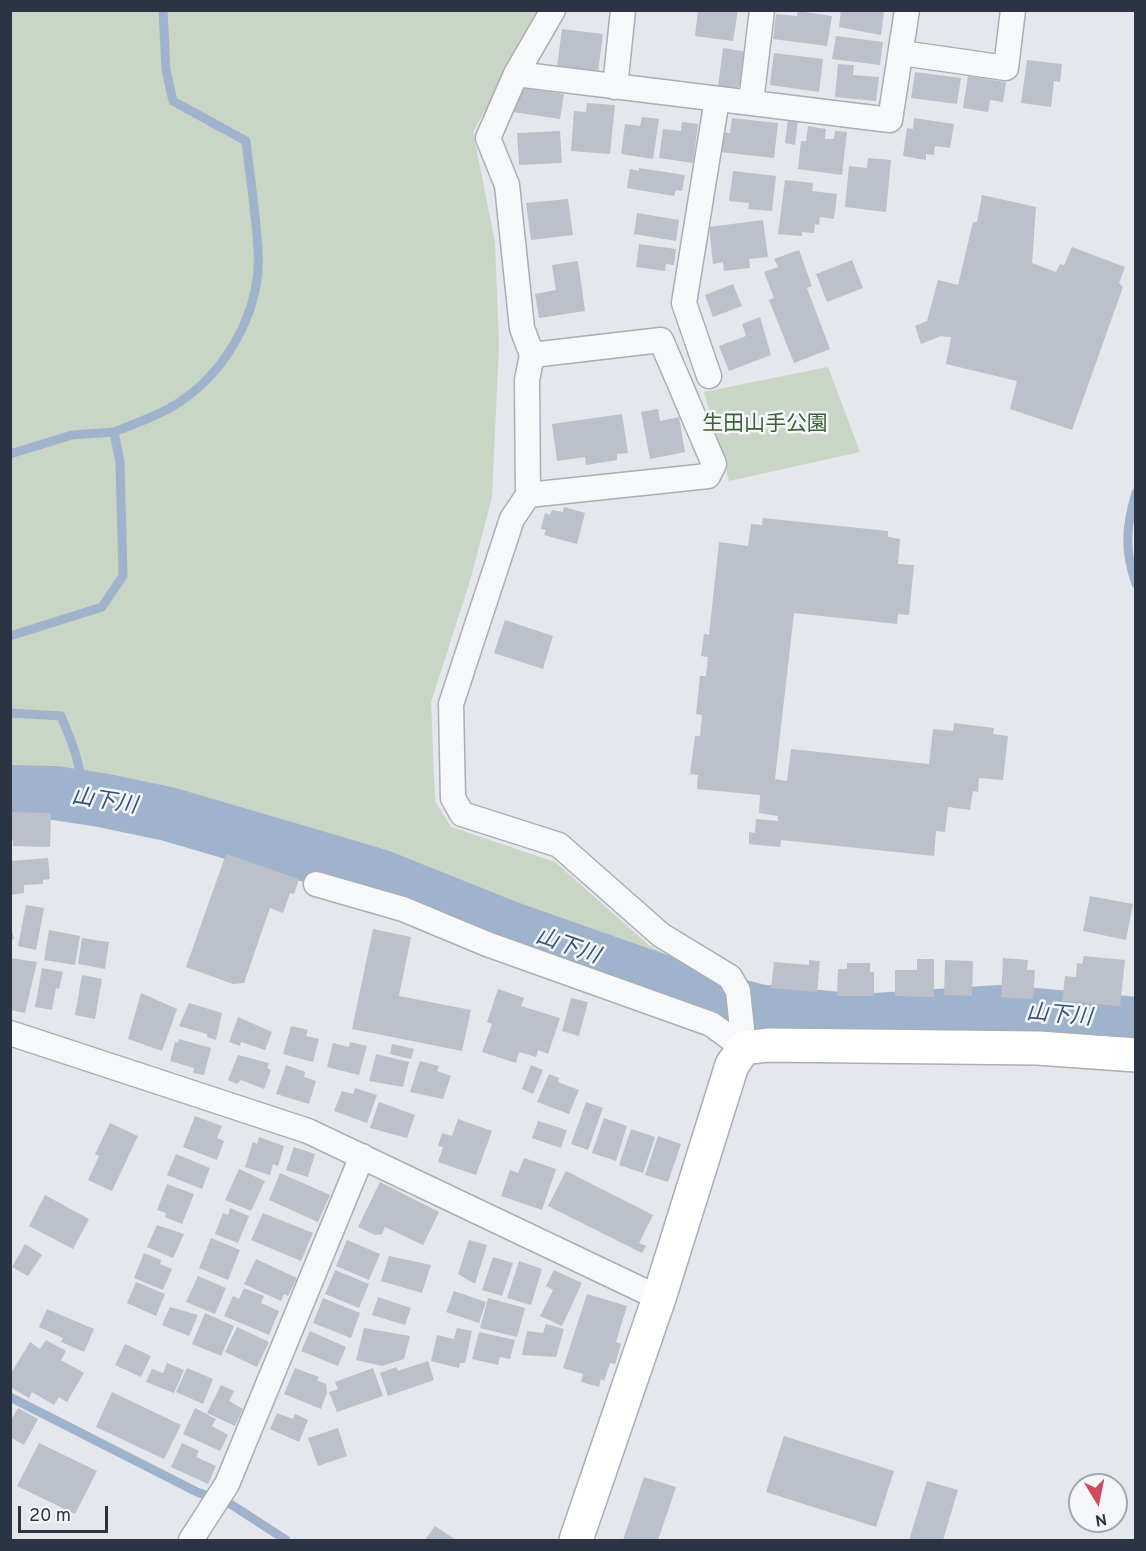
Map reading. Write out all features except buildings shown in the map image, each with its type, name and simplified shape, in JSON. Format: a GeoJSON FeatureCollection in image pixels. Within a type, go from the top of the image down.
{"type":"FeatureCollection","features":[{"type":"Feature","properties":{"kind":"street"},"geometry":{"type":"LineString","coordinates":[[553,10],[516,74],[488,138],[507,185],[522,328],[532,355],[527,380],[528,495],[512,519],[451,704],[453,798],[462,814],[559,845],[661,935],[730,977],[738,991],[742,1033],[659,1298],[576,1540]]}},
{"type":"Feature","properties":{"kind":"street"},"geometry":{"type":"LineString","coordinates":[[615,87],[623,10]]}},
{"type":"Feature","properties":{"kind":"street"},"geometry":{"type":"LineString","coordinates":[[751,102],[762,10]]}},
{"type":"Feature","properties":{"kind":"street"},"geometry":{"type":"LineString","coordinates":[[516,74],[890,120],[907,10]]}},
{"type":"Feature","properties":{"kind":"street"},"geometry":{"type":"LineString","coordinates":[[902,52],[1006,68],[1013,10]]}},
{"type":"Feature","properties":{"kind":"street"},"geometry":{"type":"LineString","coordinates":[[709,376],[684,303],[717,99]]}},
{"type":"Feature","properties":{"kind":"street"},"geometry":{"type":"LineString","coordinates":[[528,495],[708,476],[714,464],[661,339],[532,355]]}},
{"type":"Feature","properties":{"kind":"street"},"geometry":{"type":"LineString","coordinates":[[316,884],[403,909],[487,944],[742,1033],[768,1045],[1038,1048],[1136,1055]]}},
{"type":"Feature","properties":{"kind":"street"},"geometry":{"type":"LineString","coordinates":[[10,1033],[308,1131],[659,1298]]}},
{"type":"Feature","properties":{"kind":"street"},"geometry":{"type":"LineString","coordinates":[[191,1540],[228,1484],[362,1156]]}},
{"type":"Feature","properties":{"kind":"green space"},"geometry":{"type":"Polygon","coordinates":[[[10,11],[538,11],[473,132],[495,242],[499,345],[492,497],[470,581],[431,702],[435,801],[451,827],[555,862],[650,946],[713,979],[712,989],[387,863],[173,802],[102,788],[49,783],[11,783],[10,11]]]}},
{"type":"Feature","properties":{"kind":"green space","name":"生田山手公園"},"geometry":{"type":"Polygon","coordinates":[[[828,367],[860,452],[729,481],[704,392],[828,367]]]}},
{"type":"Feature","properties":{"kind":"waterway"},"geometry":{"type":"LineString","coordinates":[[114,432],[168,409],[206,380],[222,362],[246,320],[258,274],[257,236],[246,141],[173,101],[166,70],[163,10]]}},
{"type":"Feature","properties":{"kind":"waterway"},"geometry":{"type":"LineString","coordinates":[[10,454],[72,435],[114,432],[120,462],[123,576],[102,607],[10,636]]}},
{"type":"Feature","properties":{"kind":"waterway"},"geometry":{"type":"LineString","coordinates":[[1136,493],[1128,527],[1128,549],[1136,584]]}},
{"type":"Feature","properties":{"kind":"waterway"},"geometry":{"type":"LineString","coordinates":[[10,713],[61,716],[73,745],[80,775],[81,796]]}},
{"type":"Feature","properties":{"kind":"waterway","name":"山下川"},"geometry":{"type":"LineString","coordinates":[[10,792],[55,793],[168,814],[382,877],[512,929],[711,999],[758,1011],[861,1021],[1000,1012],[1136,1024]]}},
{"type":"Feature","properties":{"kind":"waterway"},"geometry":{"type":"LineString","coordinates":[[10,1397],[197,1492],[232,1505],[286,1540]]}}]}
